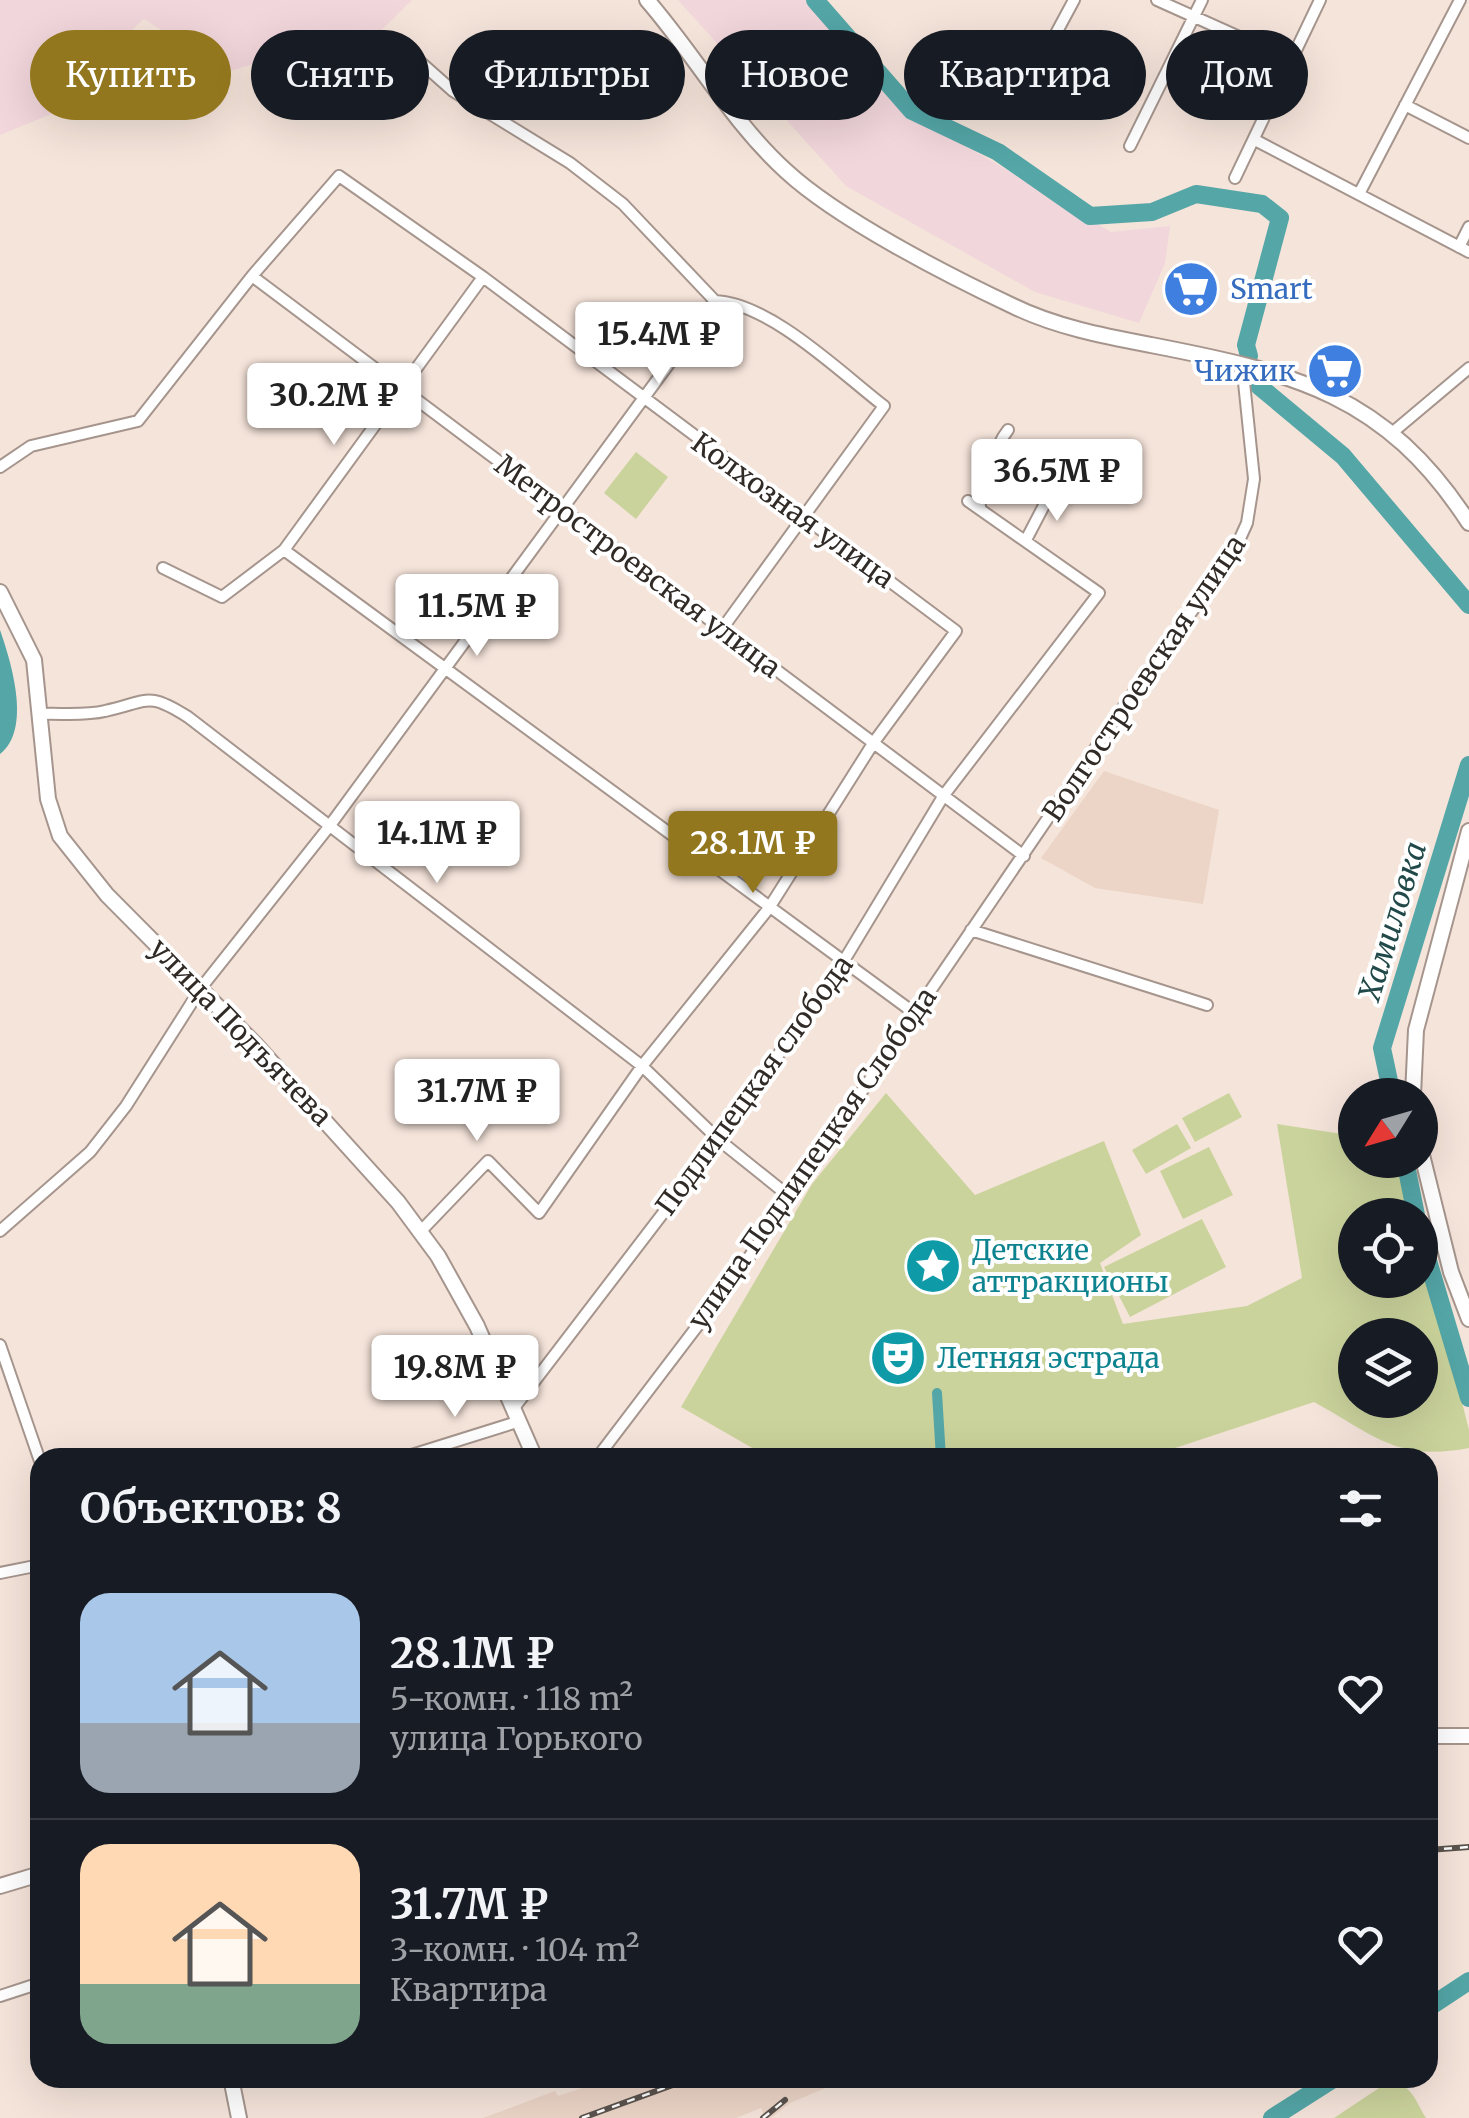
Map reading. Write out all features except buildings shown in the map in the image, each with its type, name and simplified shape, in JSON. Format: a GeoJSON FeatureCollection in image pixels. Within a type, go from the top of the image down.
{"type":"FeatureCollection","features":[{"type":"Feature","properties":{"kind":"main road"},"geometry":{"type":"LineString","coordinates":[[647,0],[769,154],[805,187],[843,212],[977,288],[1062,325],[1242,363],[1346,402],[1393,432],[1447,490],[1469,523]]}},
{"type":"Feature","properties":{"kind":"main road","name":"улица Подъячева"},"geometry":{"type":"LineString","coordinates":[[0,592],[34,660],[48,799],[60,836],[107,896],[342,1137],[420,1232],[477,1326],[531,1448]]}},
{"type":"Feature","properties":{"kind":"main road"},"geometry":{"type":"LineString","coordinates":[[1414,1078],[1416,1030],[1469,831]]}},
{"type":"Feature","properties":{"kind":"main road"},"geometry":{"type":"LineString","coordinates":[[1428,1178],[1452,1272],[1469,1319]]}},
{"type":"Feature","properties":{"kind":"main road"},"geometry":{"type":"LineString","coordinates":[[1438,1736],[1469,1736]]}},
{"type":"Feature","properties":{"kind":"main road"},"geometry":{"type":"LineString","coordinates":[[0,1886],[30,1877]]}},
{"type":"Feature","properties":{"kind":"main road"},"geometry":{"type":"LineString","coordinates":[[232,2088],[239,2117]]}},
{"type":"Feature","properties":{"kind":"street"},"geometry":{"type":"LineString","coordinates":[[1058,30],[1074,0]]}},
{"type":"Feature","properties":{"kind":"street"},"geometry":{"type":"LineString","coordinates":[[1157,0],[1221,30]]}},
{"type":"Feature","properties":{"kind":"street"},"geometry":{"type":"LineString","coordinates":[[1130,146],[1202,0]]}},
{"type":"Feature","properties":{"kind":"street"},"geometry":{"type":"LineString","coordinates":[[1304,30],[1320,0]]}},
{"type":"Feature","properties":{"kind":"street"},"geometry":{"type":"LineString","coordinates":[[1360,192],[1460,0]]}},
{"type":"Feature","properties":{"kind":"street"},"geometry":{"type":"LineString","coordinates":[[429,69],[454,91],[570,163],[623,204],[716,301],[733,302],[774,323],[884,406],[722,629]]}},
{"type":"Feature","properties":{"kind":"street"},"geometry":{"type":"LineString","coordinates":[[1405,105],[1469,138]]}},
{"type":"Feature","properties":{"kind":"street"},"geometry":{"type":"LineString","coordinates":[[1235,178],[1262,120]]}},
{"type":"Feature","properties":{"kind":"street"},"geometry":{"type":"LineString","coordinates":[[1254,140],[1360,192],[1464,250],[1469,227]]}},
{"type":"Feature","properties":{"kind":"street","name":"Колхозная улица"},"geometry":{"type":"LineString","coordinates":[[252,276],[339,176],[805,516],[956,631],[874,742]]}},
{"type":"Feature","properties":{"kind":"street"},"geometry":{"type":"LineString","coordinates":[[0,467],[31,446],[138,422],[252,276]]}},
{"type":"Feature","properties":{"kind":"street","name":"Метростроевская улица"},"geometry":{"type":"LineString","coordinates":[[252,276],[400,391],[563,508],[1024,856]]}},
{"type":"Feature","properties":{"kind":"street"},"geometry":{"type":"LineString","coordinates":[[163,568],[222,597],[284,550],[483,278]]}},
{"type":"Feature","properties":{"kind":"street"},"geometry":{"type":"LineString","coordinates":[[0,1231],[90,1152],[126,1106],[200,988],[328,828],[716,301]]}},
{"type":"Feature","properties":{"kind":"street","name":"Волгостроевская улица"},"geometry":{"type":"LineString","coordinates":[[1024,856],[1233,554],[1247,523],[1254,480],[1242,363]]}},
{"type":"Feature","properties":{"kind":"street"},"geometry":{"type":"LineString","coordinates":[[1393,432],[1469,368]]}},
{"type":"Feature","properties":{"kind":"street"},"geometry":{"type":"LineString","coordinates":[[980,507],[978,492],[994,468],[994,448],[1008,430]]}},
{"type":"Feature","properties":{"kind":"street"},"geometry":{"type":"LineString","coordinates":[[1027,538],[1051,492]]}},
{"type":"Feature","properties":{"kind":"street","name":"Подлипецкая слобода"},"geometry":{"type":"LineString","coordinates":[[517,1414],[719,1140],[845,960],[944,795],[1098,593],[1027,538],[968,501]]}},
{"type":"Feature","properties":{"kind":"street"},"geometry":{"type":"LineString","coordinates":[[284,550],[447,666],[913,1012]]}},
{"type":"Feature","properties":{"kind":"street"},"geometry":{"type":"LineString","coordinates":[[40,714],[106,711],[132,700],[162,700],[642,1066],[719,1140],[790,1197]]}},
{"type":"Feature","properties":{"kind":"street"},"geometry":{"type":"LineString","coordinates":[[420,1232],[488,1161],[539,1212],[642,1066],[769,908],[874,742]]}},
{"type":"Feature","properties":{"kind":"street","name":"улица Подлипецкая Слобода"},"geometry":{"type":"LineString","coordinates":[[604,1448],[790,1197],[913,1012],[1024,856]]}},
{"type":"Feature","properties":{"kind":"street"},"geometry":{"type":"LineString","coordinates":[[970,930],[1207,1005]]}},
{"type":"Feature","properties":{"kind":"street"},"geometry":{"type":"LineString","coordinates":[[0,1345],[35,1448]]}},
{"type":"Feature","properties":{"kind":"street"},"geometry":{"type":"LineString","coordinates":[[428,1448],[517,1414]]}},
{"type":"Feature","properties":{"kind":"street"},"geometry":{"type":"LineString","coordinates":[[0,1573],[30,1567]]}},
{"type":"Feature","properties":{"kind":"street"},"geometry":{"type":"LineString","coordinates":[[0,1996],[30,1986]]}},
{"type":"Feature","properties":{"kind":"shaded area"},"geometry":{"type":"Polygon","coordinates":[[[0,0],[412,0],[382,30],[251,30],[251,65],[231,71],[231,30],[161,30],[144,19],[132,30],[30,30],[30,120],[37,120],[0,135],[0,0]]]}},
{"type":"Feature","properties":{"kind":"shaded area"},"geometry":{"type":"Polygon","coordinates":[[[678,0],[813,0],[839,30],[705,30],[678,0]]]}},
{"type":"Feature","properties":{"kind":"shaded area"},"geometry":{"type":"Polygon","coordinates":[[[884,82],[904,105],[904,120],[922,120],[1111,232],[1170,226],[1165,263],[1139,323],[1035,292],[846,186],[786,120],[884,120],[884,82]]]}},
{"type":"Feature","properties":{"kind":"shaded area"},"geometry":{"type":"Polygon","coordinates":[[[1104,771],[1219,810],[1203,904],[1095,888],[1041,858],[1104,771]]]}},
{"type":"Feature","properties":{"kind":"shaded area"},"geometry":{"type":"Polygon","coordinates":[[[582,2088],[825,2088],[790,2103],[771,2118],[765,2118],[761,2108],[736,2118],[483,2118],[555,2091],[558,2096],[582,2088]]]}},
{"type":"Feature","properties":{"kind":"green space"},"geometry":{"type":"Polygon","coordinates":[[[636,452],[668,477],[636,519],[604,493],[636,452]]]}},
{"type":"Feature","properties":{"kind":"green space"},"geometry":{"type":"Polygon","coordinates":[[[886,1093],[975,1195],[1104,1141],[1141,1235],[1100,1263],[1123,1324],[1247,1306],[1302,1278],[1277,1124],[1338,1133],[1338,1178],[1406,1178],[1411,1198],[1338,1198],[1338,1298],[1436,1298],[1469,1430],[1469,1448],[1404,1448],[1341,1418],[1438,1418],[1438,1318],[1338,1318],[1338,1416],[1314,1402],[1175,1448],[752,1448],[681,1407],[812,1184],[886,1093]]]}},
{"type":"Feature","properties":{"kind":"green space"},"geometry":{"type":"Polygon","coordinates":[[[1229,1093],[1242,1117],[1195,1142],[1182,1118],[1229,1093]]]}},
{"type":"Feature","properties":{"kind":"green space"},"geometry":{"type":"Polygon","coordinates":[[[1177,1124],[1191,1148],[1146,1174],[1132,1150],[1177,1124]]]}},
{"type":"Feature","properties":{"kind":"green space"},"geometry":{"type":"Polygon","coordinates":[[[1209,1147],[1233,1195],[1183,1219],[1160,1171],[1209,1147]]]}},
{"type":"Feature","properties":{"kind":"green space"},"geometry":{"type":"Polygon","coordinates":[[[1202,1219],[1226,1267],[1130,1317],[1104,1267],[1202,1219]]]}},
{"type":"Feature","properties":{"kind":"green space"},"geometry":{"type":"Polygon","coordinates":[[[1379,2088],[1406,2088],[1426,2118],[1334,2118],[1379,2088]]]}},
{"type":"Feature","properties":{"kind":"water"},"geometry":{"type":"Polygon","coordinates":[[[0,630],[13,677],[17,712],[10,743],[0,754],[0,630]]]}},
{"type":"Feature","properties":{"kind":"waterway","name":"Хамиловка"},"geometry":{"type":"LineString","coordinates":[[815,0],[912,111],[998,152],[1090,216],[1152,212],[1196,194],[1262,204],[1280,218],[1246,345],[1249,356]]}},
{"type":"Feature","properties":{"kind":"waterway","name":"Хамиловка"},"geometry":{"type":"LineString","coordinates":[[1255,375],[1259,386],[1343,456],[1469,605]]}},
{"type":"Feature","properties":{"kind":"waterway","name":"Хамиловка"},"geometry":{"type":"LineString","coordinates":[[1388,1078],[1382,1048],[1469,765]]}},
{"type":"Feature","properties":{"kind":"waterway","name":"Хамиловка"},"geometry":{"type":"LineString","coordinates":[[1409,1178],[1413,1198]]}},
{"type":"Feature","properties":{"kind":"waterway","name":"Хамиловка"},"geometry":{"type":"LineString","coordinates":[[1438,1294],[1469,1398]]}},
{"type":"Feature","properties":{"kind":"waterway"},"geometry":{"type":"LineString","coordinates":[[937,1393],[940,1448]]}},
{"type":"Feature","properties":{"kind":"waterway","name":"Хамиловка"},"geometry":{"type":"LineString","coordinates":[[1438,2001],[1469,1981]]}},
{"type":"Feature","properties":{"kind":"waterway","name":"Хамиловка"},"geometry":{"type":"LineString","coordinates":[[1272,2118],[1319,2088]]}},
{"type":"Feature","properties":{"kind":"railway"},"geometry":{"type":"LineString","coordinates":[[1438,1849],[1469,1847]]}},
{"type":"Feature","properties":{"kind":"railway"},"geometry":{"type":"LineString","coordinates":[[582,2118],[664,2088]]}},
{"type":"Feature","properties":{"kind":"railway"},"geometry":{"type":"LineString","coordinates":[[763,2118],[785,2100]]}},
{"type":"Feature","properties":{"kind":"place","name":"Smart"},"geometry":{"type":"Point","coordinates":[1191,289]}},
{"type":"Feature","properties":{"kind":"place","name":"Чижик"},"geometry":{"type":"Point","coordinates":[1335,371]}},
{"type":"Feature","properties":{"kind":"place","name":"Детские аттракционы"},"geometry":{"type":"Point","coordinates":[933,1266]}},
{"type":"Feature","properties":{"kind":"place","name":"Летняя эстрада"},"geometry":{"type":"Point","coordinates":[898,1358]}}]}
